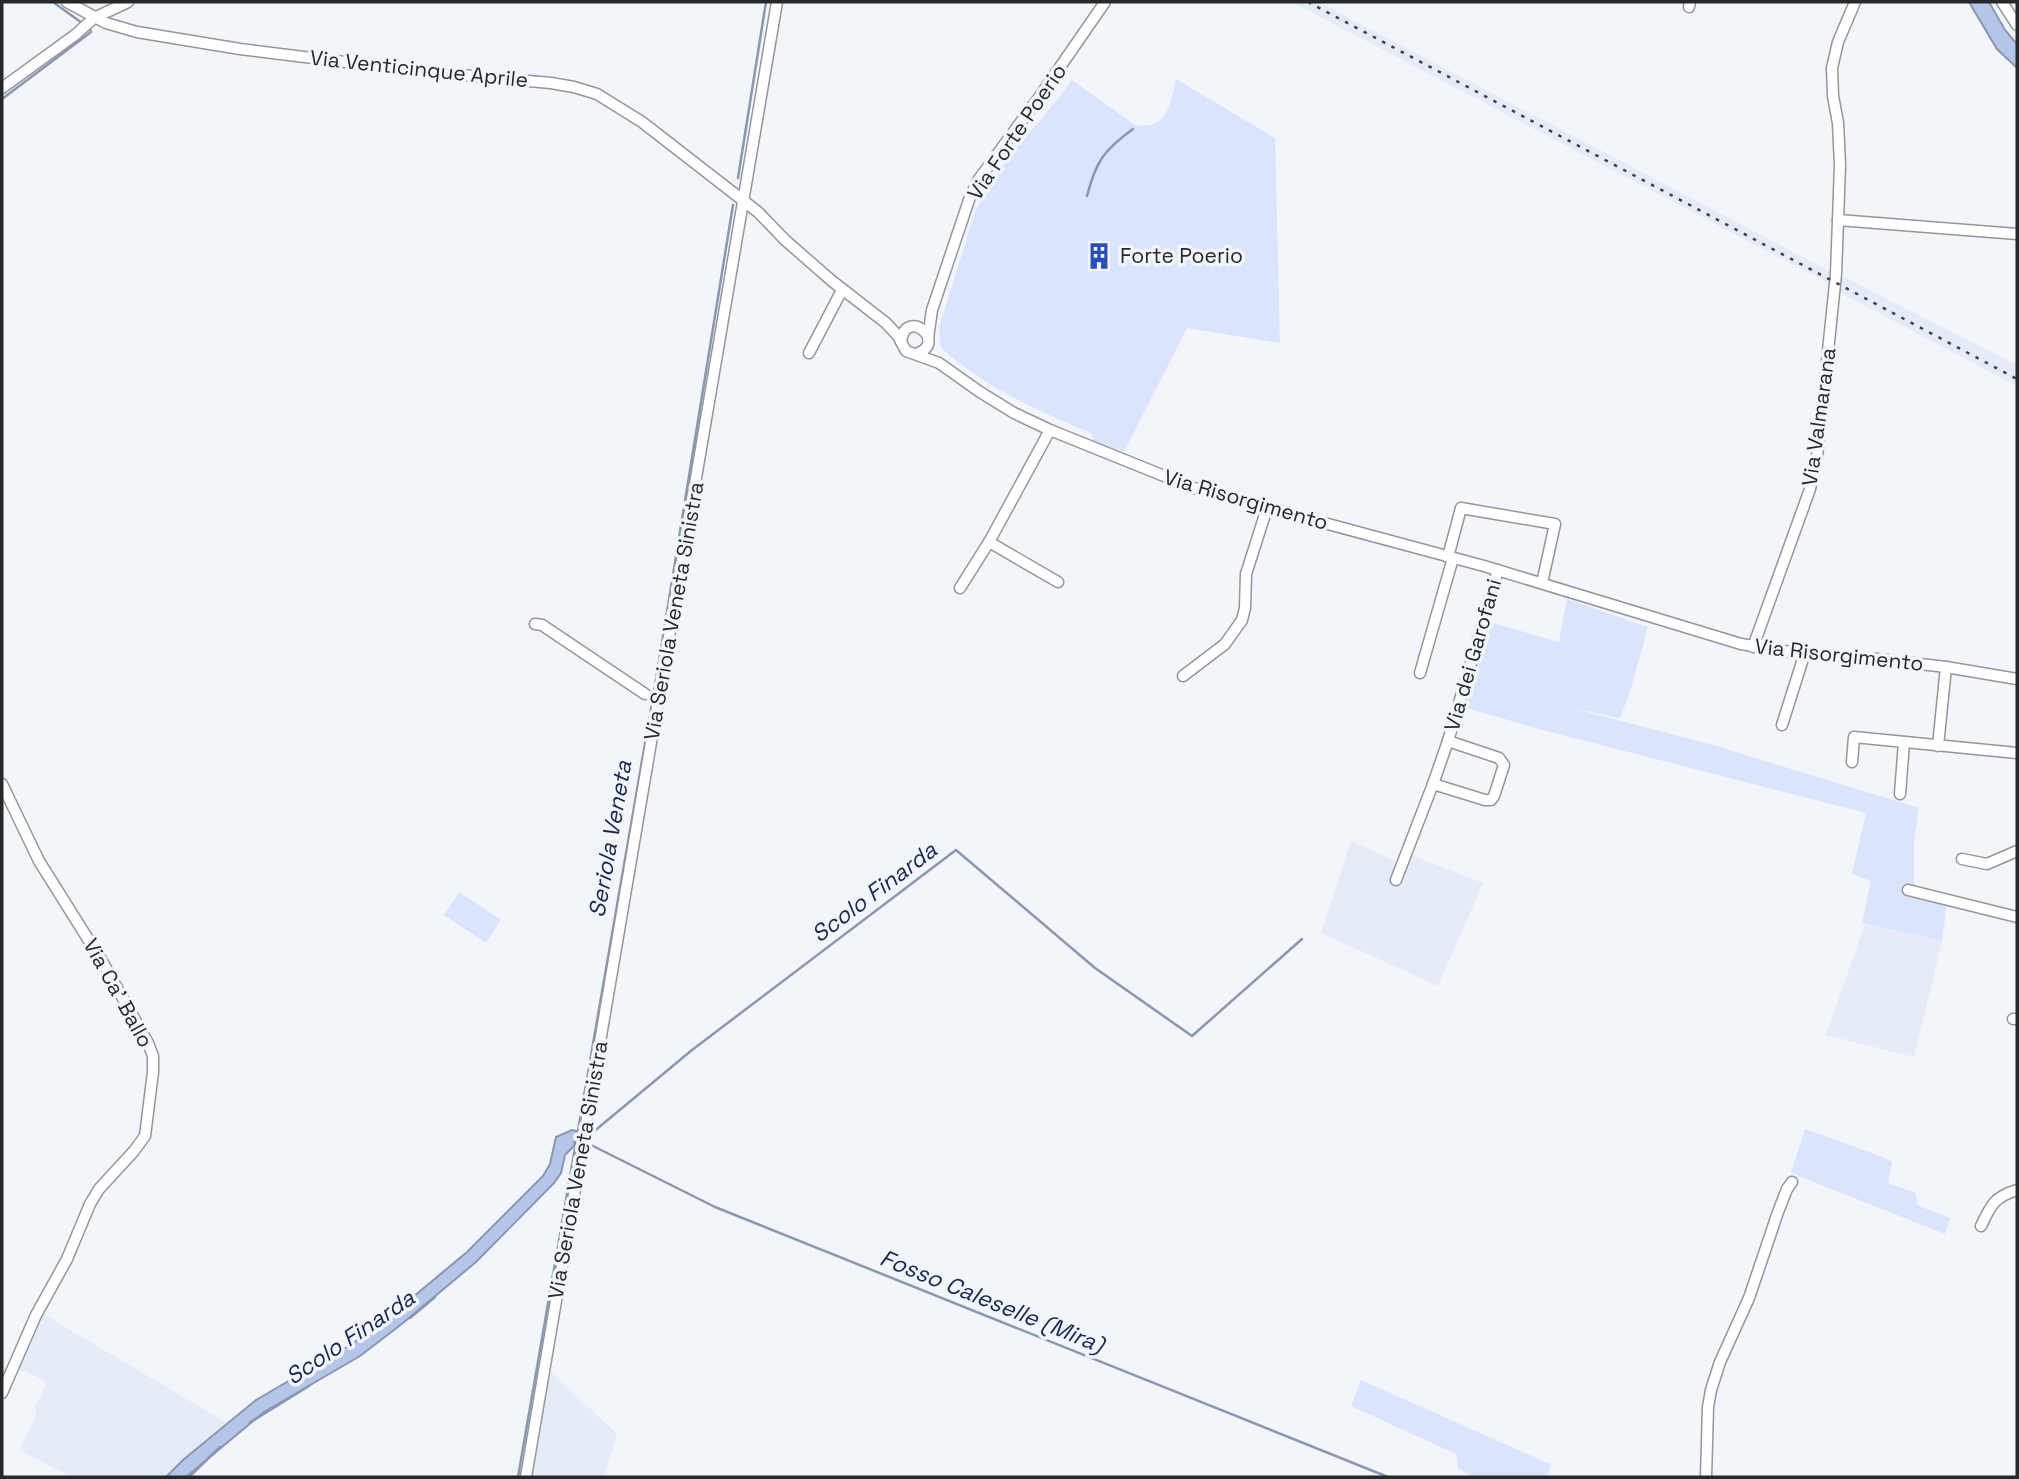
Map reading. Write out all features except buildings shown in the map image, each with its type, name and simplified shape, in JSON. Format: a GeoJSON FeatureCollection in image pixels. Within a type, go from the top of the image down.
{"type":"FeatureCollection","features":[{"type":"Feature","properties":{"kind":"street","name":"Via Venticinque Aprile"},"geometry":{"type":"LineString","coordinates":[[67,2],[94,18],[137,32],[240,49],[416,71],[551,83],[587,90],[642,122],[744,200]]}},
{"type":"Feature","properties":{"kind":"street"},"geometry":{"type":"LineString","coordinates":[[2,88],[94,18],[128,2]]}},
{"type":"Feature","properties":{"kind":"street","name":"Via Seriola Veneta Sinistra"},"geometry":{"type":"LineString","coordinates":[[526,1477],[777,2]]}},
{"type":"Feature","properties":{"kind":"street","name":"Via Forte Poerio"},"geometry":{"type":"LineString","coordinates":[[932,310],[963,213],[979,179],[1105,2]]}},
{"type":"Feature","properties":{"kind":"street","name":"Via Valmarana"},"geometry":{"type":"LineString","coordinates":[[1753,646],[1807,499],[1815,468],[1836,274],[1840,165],[1832,68],[1838,42],[1855,2]]}},
{"type":"Feature","properties":{"kind":"street"},"geometry":{"type":"LineString","coordinates":[[2002,2],[2017,25]]}},
{"type":"Feature","properties":{"kind":"street","name":"Via Risorgimento"},"geometry":{"type":"LineString","coordinates":[[744,200],[842,290],[886,323],[906,351],[939,362]]}},
{"type":"Feature","properties":{"kind":"street"},"geometry":{"type":"LineString","coordinates":[[1838,220],[2017,234]]}},
{"type":"Feature","properties":{"kind":"street"},"geometry":{"type":"LineString","coordinates":[[809,353],[842,290]]}},
{"type":"Feature","properties":{"kind":"street"},"geometry":{"type":"LineString","coordinates":[[901,342],[903,334],[923,321],[932,310]]}},
{"type":"Feature","properties":{"kind":"street"},"geometry":{"type":"LineString","coordinates":[[916,354],[923,352],[929,340],[932,310]]}},
{"type":"Feature","properties":{"kind":"street","name":"Via Risorgimento"},"geometry":{"type":"LineString","coordinates":[[886,323],[923,330],[929,340],[931,352],[939,362],[1014,413],[1049,430],[1194,488],[1498,570],[1753,646],[1802,654],[1947,667],[2017,679]]}},
{"type":"Feature","properties":{"kind":"street"},"geometry":{"type":"LineString","coordinates":[[960,588],[989,542],[1049,430]]}},
{"type":"Feature","properties":{"kind":"street"},"geometry":{"type":"LineString","coordinates":[[1183,676],[1225,644],[1242,620],[1246,574],[1267,508]]}},
{"type":"Feature","properties":{"kind":"street"},"geometry":{"type":"LineString","coordinates":[[1420,673],[1461,508],[1555,524],[1542,583]]}},
{"type":"Feature","properties":{"kind":"street"},"geometry":{"type":"LineString","coordinates":[[989,542],[1058,582]]}},
{"type":"Feature","properties":{"kind":"street","name":"Via dei Garofani"},"geometry":{"type":"LineString","coordinates":[[1396,880],[1448,741],[1498,570]]}},
{"type":"Feature","properties":{"kind":"street"},"geometry":{"type":"LineString","coordinates":[[535,624],[542,625],[645,694]]}},
{"type":"Feature","properties":{"kind":"street"},"geometry":{"type":"LineString","coordinates":[[1782,725],[1802,662],[1802,654]]}},
{"type":"Feature","properties":{"kind":"street"},"geometry":{"type":"LineString","coordinates":[[1938,746],[1947,667]]}},
{"type":"Feature","properties":{"kind":"street"},"geometry":{"type":"LineString","coordinates":[[1852,761],[1854,737],[2017,753]]}},
{"type":"Feature","properties":{"kind":"street","name":"Via dei Garofani"},"geometry":{"type":"LineString","coordinates":[[1433,783],[1485,800],[1491,800],[1494,796],[1504,765],[1502,761],[1448,741]]}},
{"type":"Feature","properties":{"kind":"street"},"geometry":{"type":"LineString","coordinates":[[1900,794],[1904,742]]}},
{"type":"Feature","properties":{"kind":"street","name":"Via Ca' Ballo"},"geometry":{"type":"LineString","coordinates":[[2,784],[39,861],[103,963],[153,1056],[145,1136],[99,1189],[90,1204],[67,1259],[36,1315],[2,1393]]}},
{"type":"Feature","properties":{"kind":"street"},"geometry":{"type":"LineString","coordinates":[[1962,859],[1987,864],[2017,851]]}},
{"type":"Feature","properties":{"kind":"street"},"geometry":{"type":"LineString","coordinates":[[1908,890],[2017,917]]}},
{"type":"Feature","properties":{"kind":"street"},"geometry":{"type":"LineString","coordinates":[[1706,1477],[1708,1407],[1720,1362],[1749,1298],[1778,1212],[1792,1182]]}},
{"type":"Feature","properties":{"kind":"street"},"geometry":{"type":"LineString","coordinates":[[1981,1226],[1995,1200],[2017,1190]]}},
{"type":"Feature","properties":{"kind":"shaded area"},"geometry":{"type":"Polygon","coordinates":[[[1292,2],[1319,2],[1831,272],[1830,284],[1292,2]]]}},
{"type":"Feature","properties":{"kind":"shaded area"},"geometry":{"type":"Polygon","coordinates":[[[1969,2],[1989,2],[2005,30],[2017,44],[2017,68],[1997,49],[1969,2]]]}},
{"type":"Feature","properties":{"kind":"shaded area"},"geometry":{"type":"Polygon","coordinates":[[[1176,79],[1275,138],[1280,343],[1187,328],[1124,452],[1093,441],[1089,432],[1031,407],[994,387],[943,350],[939,327],[976,209],[1006,161],[1072,80],[1135,125],[1146,126],[1154,124],[1166,113],[1176,79]]]}},
{"type":"Feature","properties":{"kind":"shaded area"},"geometry":{"type":"Polygon","coordinates":[[[1840,275],[2017,365],[2017,386],[1839,292],[1840,275]]]}},
{"type":"Feature","properties":{"kind":"shaded area"},"geometry":{"type":"Polygon","coordinates":[[[1567,599],[1648,627],[1620,718],[1572,708],[1713,745],[1919,808],[1914,840],[1914,886],[1947,903],[1942,941],[1862,923],[1871,881],[1852,874],[1866,813],[1535,728],[1453,704],[1479,619],[1559,642],[1567,599]]]}},
{"type":"Feature","properties":{"kind":"shaded area"},"geometry":{"type":"Polygon","coordinates":[[[1351,841],[1399,863],[1408,854],[1483,883],[1438,986],[1321,933],[1351,841]]]}},
{"type":"Feature","properties":{"kind":"shaded area"},"geometry":{"type":"Polygon","coordinates":[[[459,892],[501,920],[486,943],[444,915],[459,892]]]}},
{"type":"Feature","properties":{"kind":"shaded area"},"geometry":{"type":"Polygon","coordinates":[[[1865,924],[1942,941],[1914,1057],[1826,1035],[1865,924]]]}},
{"type":"Feature","properties":{"kind":"shaded area"},"geometry":{"type":"Polygon","coordinates":[[[1805,1129],[1892,1162],[1888,1183],[1916,1193],[1917,1205],[1950,1218],[1945,1234],[1791,1173],[1805,1129]]]}},
{"type":"Feature","properties":{"kind":"shaded area"},"geometry":{"type":"Polygon","coordinates":[[[572,1130],[576,1131],[574,1146],[565,1155],[561,1173],[554,1183],[476,1262],[360,1356],[264,1412],[186,1477],[166,1477],[256,1400],[352,1344],[467,1252],[543,1176],[550,1164],[556,1137],[572,1130]]]}},
{"type":"Feature","properties":{"kind":"shaded area"},"geometry":{"type":"Polygon","coordinates":[[[43,1314],[227,1423],[166,1477],[72,1477],[19,1450],[36,1416],[35,1404],[42,1395],[46,1382],[18,1370],[43,1314]]]}},
{"type":"Feature","properties":{"kind":"shaded area"},"geometry":{"type":"Polygon","coordinates":[[[550,1371],[617,1434],[604,1477],[532,1477],[550,1371]]]}},
{"type":"Feature","properties":{"kind":"shaded area"},"geometry":{"type":"Polygon","coordinates":[[[1361,1380],[1552,1465],[1546,1477],[1472,1477],[1458,1468],[1456,1454],[1351,1406],[1361,1380]]]}},
{"type":"Feature","properties":{"kind":"waterway"},"geometry":{"type":"LineString","coordinates":[[53,2],[82,23]]}},
{"type":"Feature","properties":{"kind":"waterway","name":"Seriola Veneta"},"geometry":{"type":"LineString","coordinates":[[738,178],[766,2]]}},
{"type":"Feature","properties":{"kind":"waterway"},"geometry":{"type":"LineString","coordinates":[[2,99],[91,32],[89,27]]}},
{"type":"Feature","properties":{"kind":"waterway"},"geometry":{"type":"LineString","coordinates":[[1087,196],[1102,157],[1133,129]]}},
{"type":"Feature","properties":{"kind":"waterway","name":"Seriola Veneta"},"geometry":{"type":"LineString","coordinates":[[518,1477],[654,692],[733,205]]}},
{"type":"Feature","properties":{"kind":"waterway","name":"Scolo Finarda"},"geometry":{"type":"LineString","coordinates":[[592,1133],[692,1050],[956,850],[1095,968],[1192,1036],[1302,939]]}},
{"type":"Feature","properties":{"kind":"waterway","name":"Fosso Caleselle (Mira)"},"geometry":{"type":"LineString","coordinates":[[589,1144],[715,1207],[1388,1477]]}},
{"type":"Feature","properties":{"kind":"waterway","name":"Scolo Finarda"},"geometry":{"type":"LineString","coordinates":[[410,1318],[435,1297]]}},
{"type":"Feature","properties":{"kind":"waterway","name":"Scolo Finarda"},"geometry":{"type":"LineString","coordinates":[[249,1423],[309,1386]]}},
{"type":"Feature","properties":{"kind":"waterway","name":"Scolo Finarda"},"geometry":{"type":"LineString","coordinates":[[189,1477],[220,1447]]}},
{"type":"Feature","properties":{"kind":"railway"},"geometry":{"type":"LineString","coordinates":[[1308,2],[2017,379]]}},
{"type":"Feature","properties":{"kind":"place","name":"Forte Poerio"},"geometry":{"type":"Point","coordinates":[1099,256]}}]}
